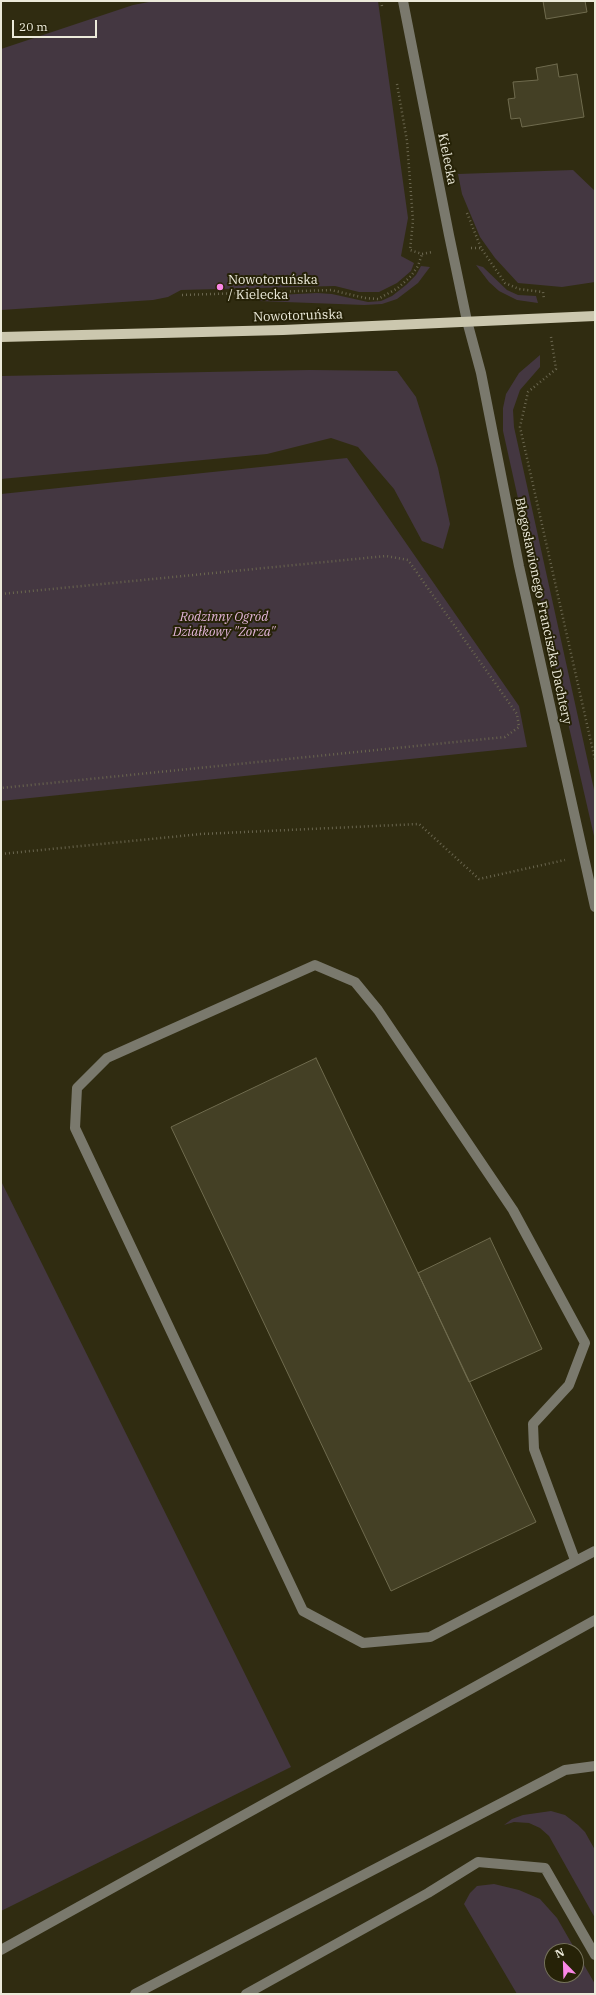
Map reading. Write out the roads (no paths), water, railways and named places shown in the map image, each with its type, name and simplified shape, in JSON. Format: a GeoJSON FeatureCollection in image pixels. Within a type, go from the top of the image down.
{"type":"FeatureCollection","features":[{"type":"Feature","properties":{"kind":"main road","name":"Nowotoruńska"},"geometry":{"type":"LineString","coordinates":[[1,338],[275,330],[595,316]]}},
{"type":"Feature","properties":{"kind":"street","name":"Kielecka"},"geometry":{"type":"LineString","coordinates":[[403,1],[467,321]]}},
{"type":"Feature","properties":{"kind":"street","name":"Błogosławionego Franciszka Dachtery"},"geometry":{"type":"LineString","coordinates":[[467,321],[481,373],[519,566],[595,907]]}},
{"type":"Feature","properties":{"kind":"street"},"geometry":{"type":"LineString","coordinates":[[575,1560],[534,1449],[533,1424],[569,1385],[585,1343],[513,1210],[378,1010],[355,982],[315,965],[107,1058],[77,1088],[75,1128],[303,1611],[363,1643],[430,1637],[575,1560],[595,1551]]}},
{"type":"Feature","properties":{"kind":"street"},"geometry":{"type":"LineString","coordinates":[[1,1950],[595,1620]]}},
{"type":"Feature","properties":{"kind":"street"},"geometry":{"type":"LineString","coordinates":[[135,1994],[565,1770],[595,1766]]}},
{"type":"Feature","properties":{"kind":"street"},"geometry":{"type":"LineString","coordinates":[[246,1994],[428,1893],[478,1862],[545,1868],[595,1955]]}},
{"type":"Feature","properties":{"kind":"place","name":"Nowotoruńska / Kielecka"},"geometry":{"type":"Point","coordinates":[220,287]}},
{"type":"Feature","properties":{"kind":"park label","name":"Rodzinny Ogród Działkowy \"Zorza\""},"geometry":{"type":"Point","coordinates":[224,624]}}]}
